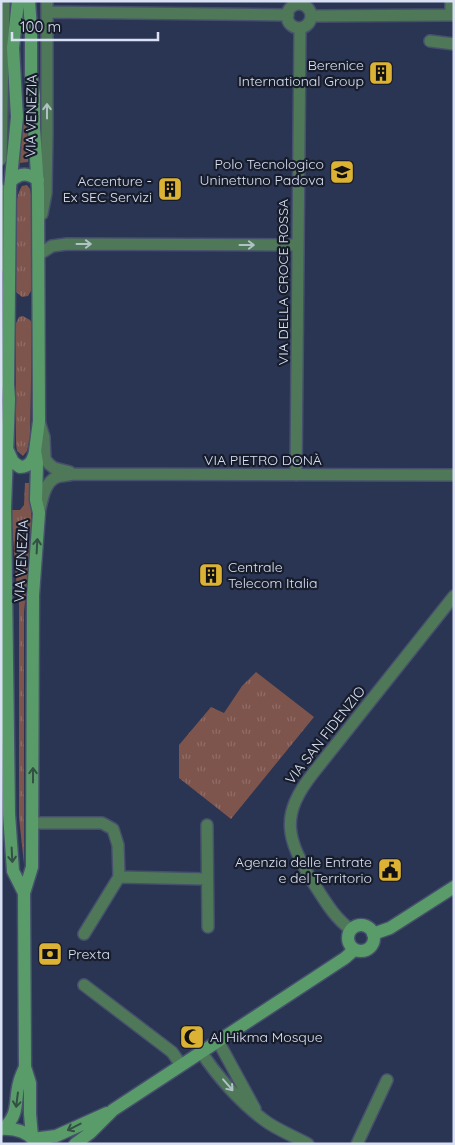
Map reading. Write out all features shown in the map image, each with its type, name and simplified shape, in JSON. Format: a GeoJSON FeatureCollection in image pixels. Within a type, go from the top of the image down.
{"type":"FeatureCollection","features":[{"type":"Feature","properties":{"kind":"main road","name":"VIA VENEZIA"},"geometry":{"type":"LineString","coordinates":[[18,1],[14,30],[14,67],[18,117],[5,160],[9,272],[8,451],[5,469],[5,814],[13,871],[24,894]]}},
{"type":"Feature","properties":{"kind":"main road","name":"VIA VENEZIA"},"geometry":{"type":"LineString","coordinates":[[29,1],[31,28],[30,74],[34,95],[35,152],[38,180],[39,421],[35,451],[37,463],[36,500],[39,513],[33,595],[32,867],[24,894],[25,1067],[30,1084],[30,1114],[34,1140]]}},
{"type":"Feature","properties":{"kind":"main road","name":"VIA VENEZIA"},"geometry":{"type":"LineString","coordinates":[[6,185],[17,176],[25,174],[38,180]]}},
{"type":"Feature","properties":{"kind":"main road"},"geometry":{"type":"LineString","coordinates":[[8,451],[13,462],[20,467],[27,466],[31,462],[35,451]]}},
{"type":"Feature","properties":{"kind":"main road"},"geometry":{"type":"LineString","coordinates":[[374,934],[397,924],[454,887]]}},
{"type":"Feature","properties":{"kind":"main road"},"geometry":{"type":"LineString","coordinates":[[355,926],[366,926],[374,934],[374,942],[369,949],[362,952],[354,950],[348,943],[348,933],[355,926]]}},
{"type":"Feature","properties":{"kind":"main road"},"geometry":{"type":"LineString","coordinates":[[2,1129],[20,1130],[34,1140],[56,1136],[113,1110],[345,958],[354,950]]}},
{"type":"Feature","properties":{"kind":"main road","name":"VIA VENEZIA"},"geometry":{"type":"LineString","coordinates":[[2,1129],[9,1124],[15,1112],[18,1083],[25,1067]]}},
{"type":"Feature","properties":{"kind":"main road"},"geometry":{"type":"LineString","coordinates":[[75,1144],[90,1133],[113,1110]]}},
{"type":"Feature","properties":{"kind":"street","name":"VIA VENEZIA"},"geometry":{"type":"LineString","coordinates":[[4,1],[5,160]]}},
{"type":"Feature","properties":{"kind":"street","name":"VIA VENEZIA"},"geometry":{"type":"LineString","coordinates":[[10,1],[14,30]]}},
{"type":"Feature","properties":{"kind":"street"},"geometry":{"type":"LineString","coordinates":[[312,16],[453,15],[451,1]]}},
{"type":"Feature","properties":{"kind":"street"},"geometry":{"type":"LineString","coordinates":[[300,3],[308,8],[312,16],[309,24],[300,28],[290,24],[288,15],[293,6],[300,3]]}},
{"type":"Feature","properties":{"kind":"street","name":"VIA VENEZIA"},"geometry":{"type":"LineString","coordinates":[[38,230],[46,193],[47,7]]}},
{"type":"Feature","properties":{"kind":"street"},"geometry":{"type":"LineString","coordinates":[[47,7],[288,15]]}},
{"type":"Feature","properties":{"kind":"street","name":"VIA DELLA CROCE ROSSA"},"geometry":{"type":"LineString","coordinates":[[296,475],[300,28]]}},
{"type":"Feature","properties":{"kind":"street"},"geometry":{"type":"LineString","coordinates":[[430,41],[454,44]]}},
{"type":"Feature","properties":{"kind":"street"},"geometry":{"type":"LineString","coordinates":[[38,255],[52,246],[67,244],[298,246]]}},
{"type":"Feature","properties":{"kind":"street","name":"VIA PIETRO DONÀ"},"geometry":{"type":"LineString","coordinates":[[39,421],[44,437],[45,459],[54,468],[73,474]]}},
{"type":"Feature","properties":{"kind":"street","name":"VIA PIETRO DONÀ"},"geometry":{"type":"LineString","coordinates":[[39,513],[45,490],[49,483],[54,478],[73,474],[454,475]]}},
{"type":"Feature","properties":{"kind":"street","name":"VIA SAN FIDENZIO"},"geometry":{"type":"LineString","coordinates":[[350,929],[331,911],[297,854],[291,839],[290,821],[294,802],[300,789],[454,596]]}},
{"type":"Feature","properties":{"kind":"street"},"geometry":{"type":"LineString","coordinates":[[32,823],[102,823],[113,829],[118,845],[119,878],[84,934]]}},
{"type":"Feature","properties":{"kind":"street"},"geometry":{"type":"LineString","coordinates":[[207,825],[208,927]]}},
{"type":"Feature","properties":{"kind":"street"},"geometry":{"type":"LineString","coordinates":[[119,878],[207,879]]}},
{"type":"Feature","properties":{"kind":"street"},"geometry":{"type":"LineString","coordinates":[[84,985],[172,1052],[181,1065]]}},
{"type":"Feature","properties":{"kind":"street"},"geometry":{"type":"LineString","coordinates":[[218,1042],[258,1115]]}},
{"type":"Feature","properties":{"kind":"street"},"geometry":{"type":"LineString","coordinates":[[201,1052],[238,1096],[258,1115],[308,1144]]}},
{"type":"Feature","properties":{"kind":"street"},"geometry":{"type":"LineString","coordinates":[[357,1144],[388,1080]]}},
{"type":"Feature","properties":{"kind":"green space"},"geometry":{"type":"Polygon","coordinates":[[[28,121],[28,162],[19,163],[23,122],[28,121]]]}},
{"type":"Feature","properties":{"kind":"green space"},"geometry":{"type":"Polygon","coordinates":[[[27,185],[30,189],[32,200],[31,291],[28,296],[22,297],[15,291],[15,221],[18,194],[22,186],[27,185]]]}},
{"type":"Feature","properties":{"kind":"green space"},"geometry":{"type":"Polygon","coordinates":[[[23,316],[32,323],[30,438],[27,451],[23,456],[17,451],[16,444],[16,323],[19,317],[23,316]]]}},
{"type":"Feature","properties":{"kind":"green space"},"geometry":{"type":"Polygon","coordinates":[[[25,483],[31,483],[31,545],[24,612],[24,864],[19,817],[19,603],[11,510],[20,510],[24,505],[25,483]]]}},
{"type":"Feature","properties":{"kind":"green space"},"geometry":{"type":"Polygon","coordinates":[[[256,672],[314,717],[231,819],[179,778],[179,745],[211,707],[224,713],[242,686],[256,672]]]}},
{"type":"Feature","properties":{"kind":"place","name":"Berenice International Group"},"geometry":{"type":"Point","coordinates":[381,73]}},
{"type":"Feature","properties":{"kind":"place","name":"Polo Tecnologico Uninettuno Padova"},"geometry":{"type":"Point","coordinates":[342,172]}},
{"type":"Feature","properties":{"kind":"place","name":"Accenture - Ex SEC Servizi"},"geometry":{"type":"Point","coordinates":[170,189]}},
{"type":"Feature","properties":{"kind":"place","name":"Centrale Telecom Italia"},"geometry":{"type":"Point","coordinates":[211,575]}},
{"type":"Feature","properties":{"kind":"place","name":"Agenzia delle Entrate e del Territorio"},"geometry":{"type":"Point","coordinates":[390,870]}},
{"type":"Feature","properties":{"kind":"place","name":"Prexta"},"geometry":{"type":"Point","coordinates":[50,954]}},
{"type":"Feature","properties":{"kind":"place","name":"Al Hikma Mosque"},"geometry":{"type":"Point","coordinates":[192,1037]}}]}
